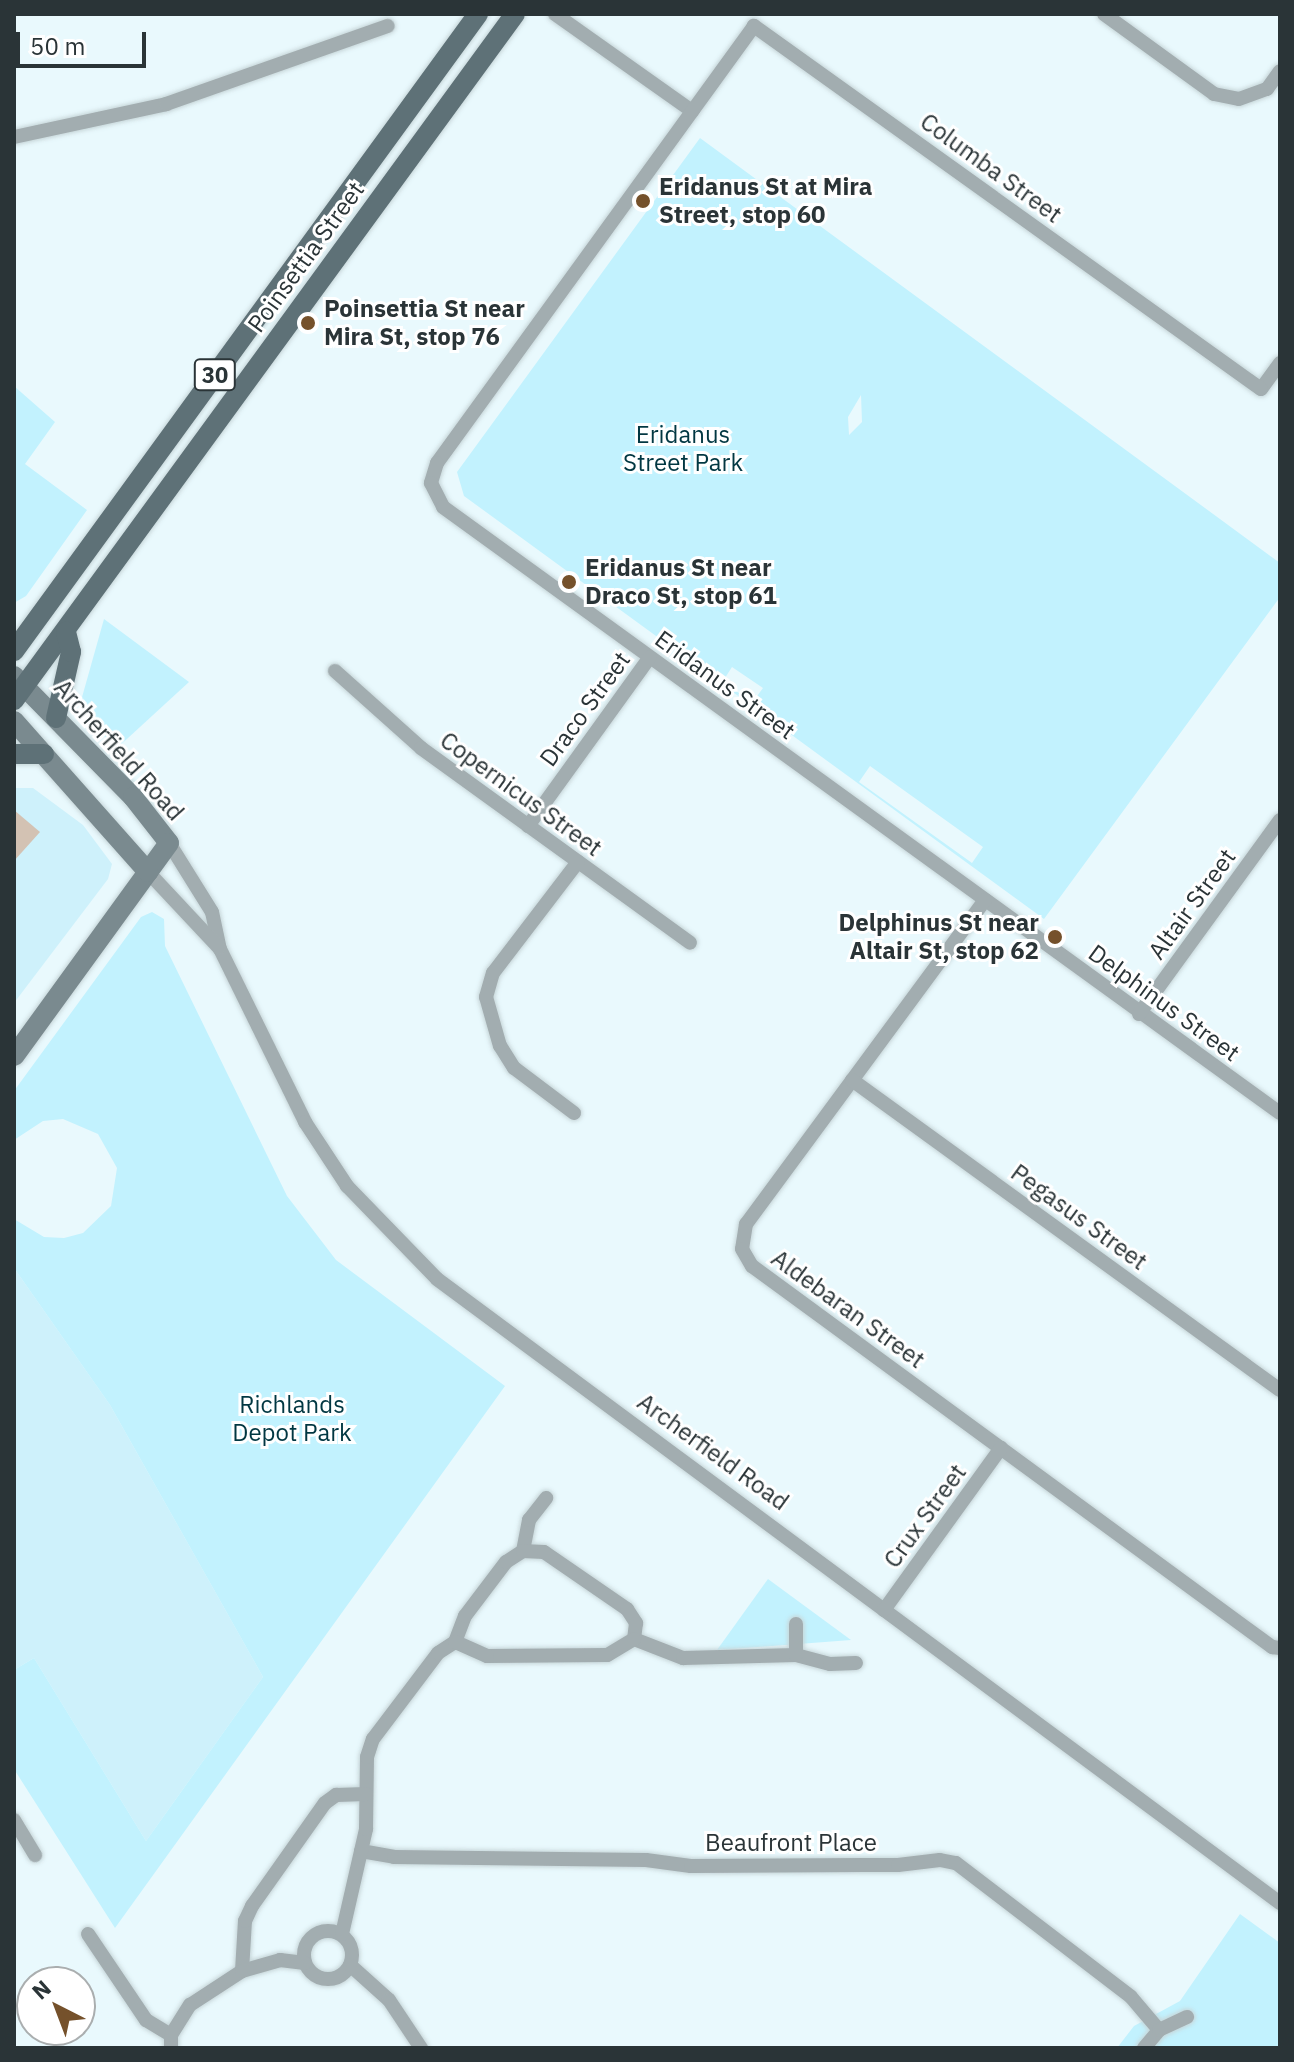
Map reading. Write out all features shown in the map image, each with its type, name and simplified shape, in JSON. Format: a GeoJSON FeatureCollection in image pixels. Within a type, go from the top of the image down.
{"type":"FeatureCollection","features":[{"type":"Feature","properties":{"kind":"main road","name":"Poinsettia Street"},"geometry":{"type":"LineString","coordinates":[[14,651],[23,626],[478,14]]}},
{"type":"Feature","properties":{"kind":"main road","name":"Poinsettia Street"},"geometry":{"type":"LineString","coordinates":[[18,687],[66,632],[515,14]]}},
{"type":"Feature","properties":{"kind":"main road"},"geometry":{"type":"LineString","coordinates":[[56,718],[71,652],[66,632]]}},
{"type":"Feature","properties":{"kind":"main road"},"geometry":{"type":"LineString","coordinates":[[14,754],[44,754]]}},
{"type":"Feature","properties":{"kind":"street"},"geometry":{"type":"LineString","coordinates":[[555,14],[692,111]]}},
{"type":"Feature","properties":{"kind":"street"},"geometry":{"type":"LineString","coordinates":[[1104,14],[1214,94],[1239,99],[1267,89],[1280,71]]}},
{"type":"Feature","properties":{"kind":"street"},"geometry":{"type":"LineString","coordinates":[[14,137],[166,104],[388,26]]}},
{"type":"Feature","properties":{"kind":"street","name":"Columba Street"},"geometry":{"type":"LineString","coordinates":[[692,111],[754,26],[1261,389],[1280,363]]}},
{"type":"Feature","properties":{"kind":"street","name":"Eridanus Street"},"geometry":{"type":"LineString","coordinates":[[692,111],[437,463],[431,483],[443,507],[985,900]]}},
{"type":"Feature","properties":{"kind":"street","name":"Draco Street"},"geometry":{"type":"LineString","coordinates":[[528,826],[650,657]]}},
{"type":"Feature","properties":{"kind":"street","name":"Copernicus Street"},"geometry":{"type":"LineString","coordinates":[[335,671],[421,748],[690,943]]}},
{"type":"Feature","properties":{"kind":"street","name":"Archerfield Road"},"geometry":{"type":"LineString","coordinates":[[18,687],[56,718],[133,797],[169,843],[212,912],[220,949],[305,1122],[382,1227],[437,1279],[499,1328],[1280,1903]]}},
{"type":"Feature","properties":{"kind":"street","name":"Archerfield Road"},"geometry":{"type":"LineString","coordinates":[[14,721],[220,949]]}},
{"type":"Feature","properties":{"kind":"street","name":"Altair Street"},"geometry":{"type":"LineString","coordinates":[[1139,1014],[1280,820]]}},
{"type":"Feature","properties":{"kind":"street"},"geometry":{"type":"LineString","coordinates":[[14,1056],[169,843]]}},
{"type":"Feature","properties":{"kind":"street"},"geometry":{"type":"LineString","coordinates":[[574,1113],[514,1068],[500,1046],[486,997],[493,973],[578,862]]}},
{"type":"Feature","properties":{"kind":"street","name":"Delphinus Street"},"geometry":{"type":"LineString","coordinates":[[985,900],[1280,1113]]}},
{"type":"Feature","properties":{"kind":"street","name":"Aldebaran Street"},"geometry":{"type":"LineString","coordinates":[[985,900],[746,1224],[742,1249],[752,1266],[1272,1647],[1280,1648]]}},
{"type":"Feature","properties":{"kind":"street","name":"Pegasus Street"},"geometry":{"type":"LineString","coordinates":[[852,1080],[1280,1390]]}},
{"type":"Feature","properties":{"kind":"street","name":"Crux Street"},"geometry":{"type":"LineString","coordinates":[[884,1610],[1001,1448]]}},
{"type":"Feature","properties":{"kind":"street"},"geometry":{"type":"LineString","coordinates":[[523,1551],[529,1520],[546,1498]]}},
{"type":"Feature","properties":{"kind":"street"},"geometry":{"type":"LineString","coordinates":[[342,1934],[361,1851],[367,1757],[373,1739],[438,1653],[455,1642],[465,1616],[506,1562],[523,1551],[544,1552],[627,1609],[636,1623],[634,1639]]}},
{"type":"Feature","properties":{"kind":"street"},"geometry":{"type":"LineString","coordinates":[[796,1624],[796,1655]]}},
{"type":"Feature","properties":{"kind":"street"},"geometry":{"type":"LineString","coordinates":[[455,1642],[487,1656],[607,1655],[634,1639]]}},
{"type":"Feature","properties":{"kind":"street"},"geometry":{"type":"LineString","coordinates":[[634,1639],[683,1658],[796,1655],[830,1664],[856,1663]]}},
{"type":"Feature","properties":{"kind":"street"},"geometry":{"type":"LineString","coordinates":[[242,1971],[245,1921],[252,1906],[325,1803],[336,1795],[366,1794]]}},
{"type":"Feature","properties":{"kind":"street"},"geometry":{"type":"LineString","coordinates":[[14,1820],[35,1855]]}},
{"type":"Feature","properties":{"kind":"street","name":"Beaufront Place"},"geometry":{"type":"LineString","coordinates":[[361,1851],[394,1857],[646,1860],[691,1866],[898,1865],[940,1860],[956,1863],[1131,1997],[1159,2030]]}},
{"type":"Feature","properties":{"kind":"street"},"geometry":{"type":"LineString","coordinates":[[305,1963],[313,1936],[322,1931],[342,1934],[352,1948],[350,1965]]}},
{"type":"Feature","properties":{"kind":"street"},"geometry":{"type":"LineString","coordinates":[[88,1934],[146,2020],[171,2042],[190,2005],[242,1971],[280,1960],[305,1963],[327,1979],[350,1965]]}},
{"type":"Feature","properties":{"kind":"street"},"geometry":{"type":"LineString","coordinates":[[350,1965],[389,2000],[421,2048]]}},
{"type":"Feature","properties":{"kind":"street"},"geometry":{"type":"LineString","coordinates":[[1144,2048],[1159,2030],[1187,2017]]}},
{"type":"Feature","properties":{"kind":"shaded area"},"geometry":{"type":"Polygon","coordinates":[[[14,788],[33,788],[83,825],[112,864],[108,879],[14,1003],[14,788]]]}},
{"type":"Feature","properties":{"kind":"shaded area"},"geometry":{"type":"Polygon","coordinates":[[[14,1268],[110,1405],[263,1677],[146,1841],[34,1658],[14,1670],[14,1268]]]}},
{"type":"Feature","properties":{"kind":"green space","name":"Eridanus Street Park"},"geometry":{"type":"Polygon","coordinates":[[[700,138],[1280,563],[1280,597],[1044,919],[464,496],[457,472],[700,138]],[[861,395],[848,417],[849,435],[862,422],[861,395]],[[732,667],[723,681],[752,703],[763,688],[732,667]],[[870,766],[859,782],[972,863],[983,847],[870,766]]]}},
{"type":"Feature","properties":{"kind":"green space"},"geometry":{"type":"Polygon","coordinates":[[[14,386],[55,422],[25,464],[87,510],[26,596],[14,603],[14,386]]]}},
{"type":"Feature","properties":{"kind":"green space"},"geometry":{"type":"Polygon","coordinates":[[[104,619],[189,682],[116,749],[79,708],[104,619]]]}},
{"type":"Feature","properties":{"kind":"green space","name":"Richlands Depot Park"},"geometry":{"type":"Polygon","coordinates":[[[152,912],[164,919],[165,946],[287,1196],[336,1260],[505,1386],[115,1928],[14,1769],[14,1670],[34,1658],[146,1841],[263,1677],[110,1405],[14,1268],[14,1219],[44,1237],[64,1238],[83,1233],[111,1206],[117,1168],[98,1134],[63,1119],[43,1121],[14,1140],[14,1091],[141,917],[152,912]]]}},
{"type":"Feature","properties":{"kind":"green space"},"geometry":{"type":"Polygon","coordinates":[[[768,1579],[851,1640],[717,1650],[768,1579]]]}},
{"type":"Feature","properties":{"kind":"green space"},"geometry":{"type":"Polygon","coordinates":[[[1240,1914],[1280,1943],[1280,2048],[1117,2048],[1134,2026],[1180,2001],[1240,1914]]]}},
{"type":"Feature","properties":{"kind":"building"},"geometry":{"type":"Polygon","coordinates":[[[14,810],[40,832],[14,861],[14,810]]]}},
{"type":"Feature","properties":{"kind":"place","name":"Eridanus St at Mira Street, stop 60"},"geometry":{"type":"Point","coordinates":[643,201]}},
{"type":"Feature","properties":{"kind":"place","name":"Poinsettia St near Mira St, stop 76"},"geometry":{"type":"Point","coordinates":[308,323]}},
{"type":"Feature","properties":{"kind":"place","name":"Eridanus St near Draco St, stop 61"},"geometry":{"type":"Point","coordinates":[569,582]}},
{"type":"Feature","properties":{"kind":"place","name":"Delphinus St near Altair St, stop 62"},"geometry":{"type":"Point","coordinates":[1055,937]}}]}
